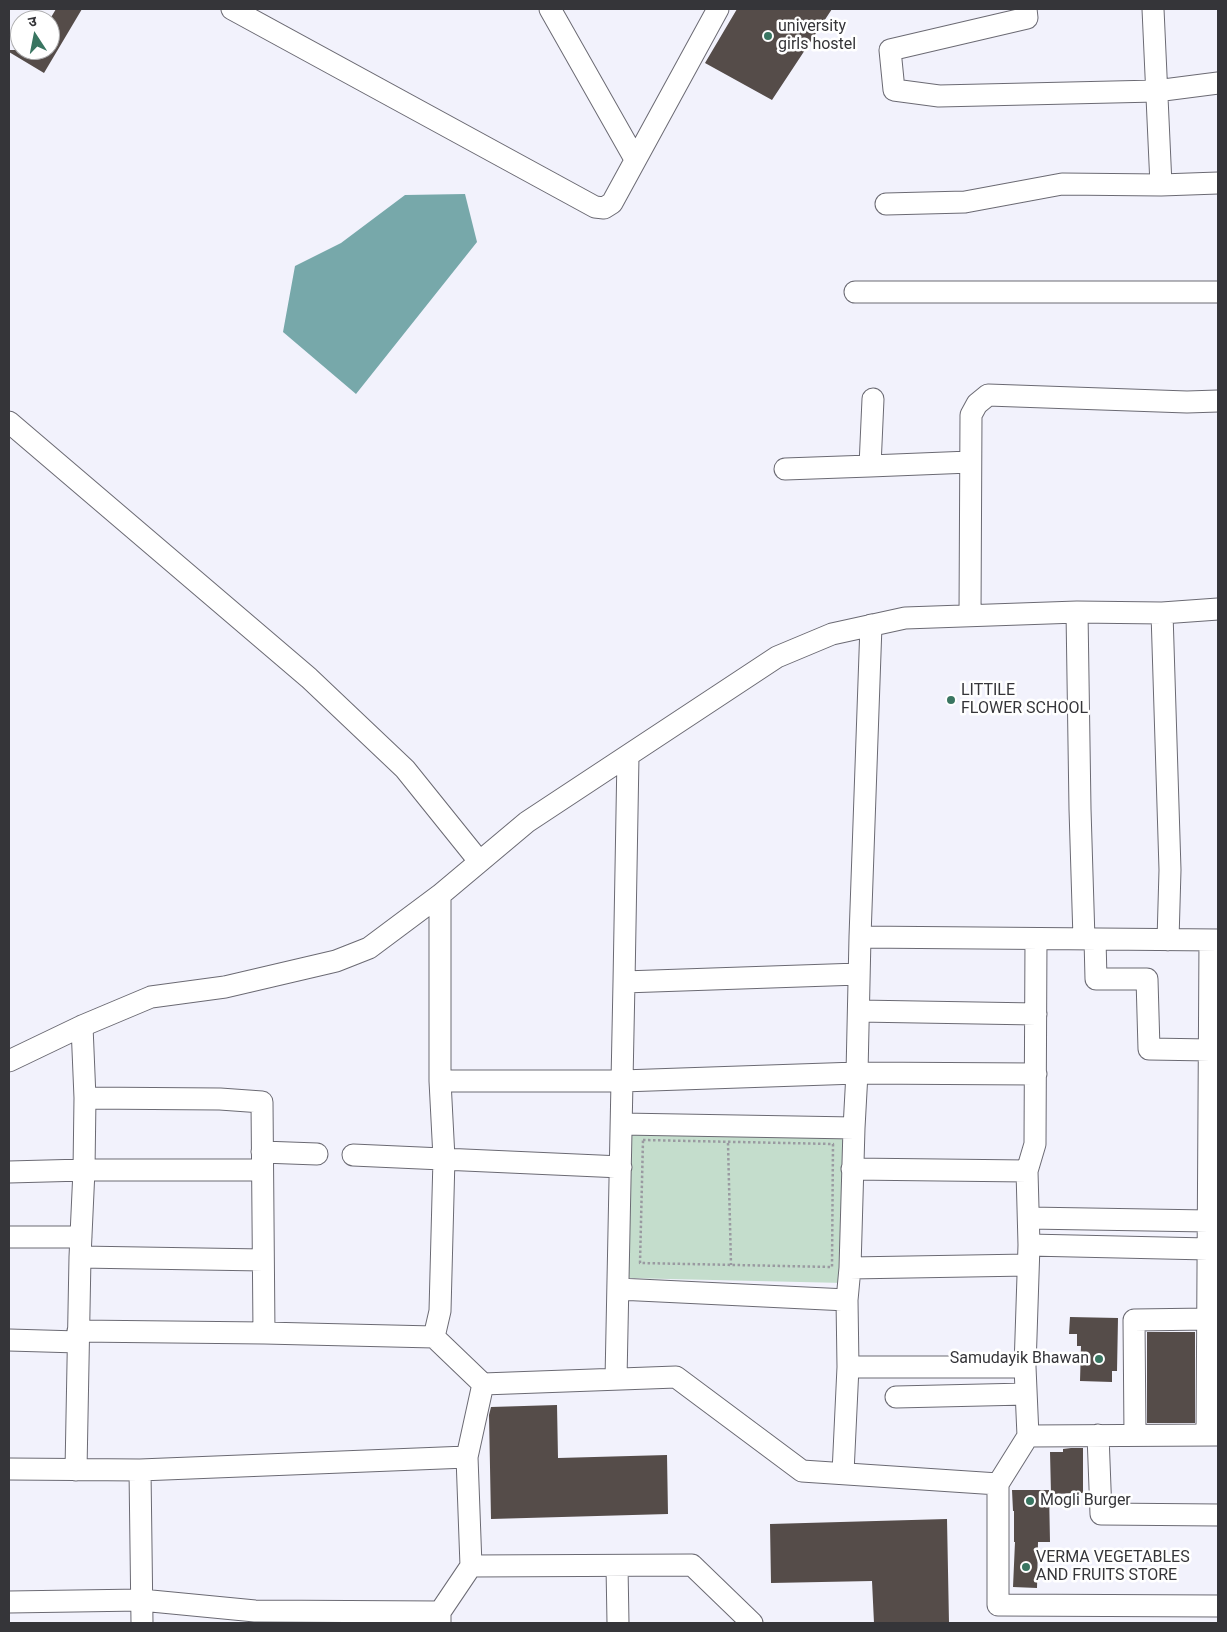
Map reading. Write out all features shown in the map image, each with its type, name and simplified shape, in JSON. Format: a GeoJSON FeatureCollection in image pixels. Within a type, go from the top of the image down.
{"type":"FeatureCollection","features":[{"type":"Feature","properties":{"kind":"street"},"geometry":{"type":"LineString","coordinates":[[232,9],[595,207],[604,208],[612,203],[718,9]]}},
{"type":"Feature","properties":{"kind":"street"},"geometry":{"type":"LineString","coordinates":[[550,9],[635,159]]}},
{"type":"Feature","properties":{"kind":"street"},"geometry":{"type":"LineString","coordinates":[[1026,9],[1027,18],[890,50],[894,90],[939,96],[1156,91],[1218,83]]}},
{"type":"Feature","properties":{"kind":"street"},"geometry":{"type":"LineString","coordinates":[[1153,9],[1160,184]]}},
{"type":"Feature","properties":{"kind":"street"},"geometry":{"type":"LineString","coordinates":[[886,204],[966,202],[1062,184],[1218,183]]}},
{"type":"Feature","properties":{"kind":"street"},"geometry":{"type":"LineString","coordinates":[[855,292],[1218,292]]}},
{"type":"Feature","properties":{"kind":"street"},"geometry":{"type":"LineString","coordinates":[[970,615],[971,415],[977,404],[988,395],[1187,402],[1218,401]]}},
{"type":"Feature","properties":{"kind":"street"},"geometry":{"type":"LineString","coordinates":[[870,466],[873,399]]}},
{"type":"Feature","properties":{"kind":"street"},"geometry":{"type":"LineString","coordinates":[[9,422],[309,678],[405,769],[479,861]]}},
{"type":"Feature","properties":{"kind":"street"},"geometry":{"type":"LineString","coordinates":[[785,469],[970,462]]}},
{"type":"Feature","properties":{"kind":"street"},"geometry":{"type":"LineString","coordinates":[[9,1061],[82,1026],[151,997],[225,987],[336,961],[369,948],[440,895],[527,822],[777,658],[832,634],[905,618],[1077,612],[1162,613],[1218,609]]}},
{"type":"Feature","properties":{"kind":"street"},"geometry":{"type":"LineString","coordinates":[[1077,612],[1080,809],[1090,939],[1096,979],[1147,979],[1149,1049],[1210,1050]]}},
{"type":"Feature","properties":{"kind":"street"},"geometry":{"type":"LineString","coordinates":[[1162,613],[1170,870],[1168,940]]}},
{"type":"Feature","properties":{"kind":"street"},"geometry":{"type":"LineString","coordinates":[[843,1473],[848,1367],[847,1300],[850,1268],[852,1169],[857,1073],[871,625]]}},
{"type":"Feature","properties":{"kind":"street"},"geometry":{"type":"LineString","coordinates":[[616,1380],[628,756]]}},
{"type":"Feature","properties":{"kind":"street"},"geometry":{"type":"LineString","coordinates":[[434,1337],[440,1312],[444,1158],[440,1081],[440,895]]}},
{"type":"Feature","properties":{"kind":"street"},"geometry":{"type":"LineString","coordinates":[[860,937],[1214,940],[1214,1004],[1210,1050],[1214,1074],[1214,1168],[1208,1221],[1212,1263],[1208,1319],[1213,1367],[1213,1435],[1028,1436]]}},
{"type":"Feature","properties":{"kind":"street"},"geometry":{"type":"LineString","coordinates":[[1036,939],[1035,1144],[1027,1171],[1029,1255],[1025,1367],[1028,1436],[998,1484],[997,1614],[1218,1606]]}},
{"type":"Feature","properties":{"kind":"street"},"geometry":{"type":"LineString","coordinates":[[624,982],[859,974]]}},
{"type":"Feature","properties":{"kind":"street"},"geometry":{"type":"LineString","coordinates":[[858,1011],[1036,1014]]}},
{"type":"Feature","properties":{"kind":"street"},"geometry":{"type":"LineString","coordinates":[[76,1470],[85,1098],[82,1026]]}},
{"type":"Feature","properties":{"kind":"street"},"geometry":{"type":"LineString","coordinates":[[440,1081],[622,1081],[857,1073],[1036,1074]]}},
{"type":"Feature","properties":{"kind":"street"},"geometry":{"type":"LineString","coordinates":[[85,1098],[220,1099],[262,1102],[264,1333]]}},
{"type":"Feature","properties":{"kind":"street"},"geometry":{"type":"LineString","coordinates":[[622,1124],[854,1128]]}},
{"type":"Feature","properties":{"kind":"street"},"geometry":{"type":"LineString","coordinates":[[9,1172],[262,1161],[317,1154]]}},
{"type":"Feature","properties":{"kind":"street"},"geometry":{"type":"LineString","coordinates":[[353,1155],[621,1167]]}},
{"type":"Feature","properties":{"kind":"street"},"geometry":{"type":"LineString","coordinates":[[852,1169],[1027,1171]]}},
{"type":"Feature","properties":{"kind":"street"},"geometry":{"type":"LineString","coordinates":[[1029,1218],[1208,1221]]}},
{"type":"Feature","properties":{"kind":"street"},"geometry":{"type":"LineString","coordinates":[[9,1237],[81,1247],[262,1260]]}},
{"type":"Feature","properties":{"kind":"street"},"geometry":{"type":"LineString","coordinates":[[850,1268],[1029,1255],[1212,1263]]}},
{"type":"Feature","properties":{"kind":"street"},"geometry":{"type":"LineString","coordinates":[[618,1289],[847,1300]]}},
{"type":"Feature","properties":{"kind":"street"},"geometry":{"type":"LineString","coordinates":[[1135,1435],[1134,1320],[1208,1319]]}},
{"type":"Feature","properties":{"kind":"street"},"geometry":{"type":"LineString","coordinates":[[9,1340],[78,1336],[264,1333],[434,1337],[483,1384],[676,1378],[802,1471],[998,1484]]}},
{"type":"Feature","properties":{"kind":"street"},"geometry":{"type":"LineString","coordinates":[[848,1367],[1025,1367]]}},
{"type":"Feature","properties":{"kind":"street"},"geometry":{"type":"LineString","coordinates":[[9,1602],[141,1600],[255,1617],[440,1618],[471,1566],[467,1457],[483,1384]]}},
{"type":"Feature","properties":{"kind":"street"},"geometry":{"type":"LineString","coordinates":[[896,1397],[1026,1394]]}},
{"type":"Feature","properties":{"kind":"street"},"geometry":{"type":"LineString","coordinates":[[1098,1435],[1101,1514],[1218,1515]]}},
{"type":"Feature","properties":{"kind":"street"},"geometry":{"type":"LineString","coordinates":[[9,1469],[140,1470],[467,1457]]}},
{"type":"Feature","properties":{"kind":"street"},"geometry":{"type":"LineString","coordinates":[[140,1470],[142,1623]]}},
{"type":"Feature","properties":{"kind":"street"},"geometry":{"type":"LineString","coordinates":[[471,1566],[692,1565],[752,1623]]}},
{"type":"Feature","properties":{"kind":"street"},"geometry":{"type":"LineString","coordinates":[[617,1566],[618,1623]]}},
{"type":"Feature","properties":{"kind":"path"},"geometry":{"type":"LineString","coordinates":[[643,1140],[728,1142],[833,1144],[832,1267],[640,1263],[643,1140]]}},
{"type":"Feature","properties":{"kind":"path"},"geometry":{"type":"LineString","coordinates":[[728,1142],[731,1265]]}},
{"type":"Feature","properties":{"kind":"shaded area"},"geometry":{"type":"Polygon","coordinates":[[[465,194],[477,242],[356,394],[283,332],[295,266],[341,243],[405,195],[465,194]]]}},
{"type":"Feature","properties":{"kind":"shaded area"},"geometry":{"type":"Polygon","coordinates":[[[630,1132],[849,1134],[844,1283],[626,1278],[630,1132]]]}},
{"type":"Feature","properties":{"kind":"building"},"geometry":{"type":"Polygon","coordinates":[[[82,9],[60,46],[60,10],[55,10],[82,9]]]}},
{"type":"Feature","properties":{"kind":"building","name":"university girls hostel"},"geometry":{"type":"Polygon","coordinates":[[[737,9],[832,9],[772,100],[705,63],[737,9]]]}},
{"type":"Feature","properties":{"kind":"building"},"geometry":{"type":"Polygon","coordinates":[[[22,60],[52,60],[44,73],[22,60]]]}},
{"type":"Feature","properties":{"kind":"building","name":"Samudayik Bhawan"},"geometry":{"type":"Polygon","coordinates":[[[1070,1317],[1118,1318],[1117,1371],[1112,1371],[1112,1382],[1080,1381],[1081,1346],[1077,1346],[1077,1334],[1069,1334],[1070,1317]]]}},
{"type":"Feature","properties":{"kind":"building"},"geometry":{"type":"Polygon","coordinates":[[[1147,1332],[1195,1332],[1195,1423],[1147,1423],[1147,1332]]]}},
{"type":"Feature","properties":{"kind":"building"},"geometry":{"type":"Polygon","coordinates":[[[557,1405],[558,1458],[667,1455],[668,1514],[491,1519],[489,1415],[491,1407],[557,1405]]]}},
{"type":"Feature","properties":{"kind":"building"},"geometry":{"type":"Polygon","coordinates":[[[1083,1448],[1083,1493],[1051,1494],[1050,1452],[1063,1452],[1063,1449],[1083,1448]]]}},
{"type":"Feature","properties":{"kind":"building"},"geometry":{"type":"Polygon","coordinates":[[[1012,1490],[1049,1490],[1050,1542],[1038,1542],[1037,1588],[1013,1587],[1015,1542],[1012,1490]]]}},
{"type":"Feature","properties":{"kind":"building"},"geometry":{"type":"Polygon","coordinates":[[[947,1519],[949,1623],[874,1623],[872,1581],[771,1583],[770,1524],[947,1519]]]}},
{"type":"Feature","properties":{"kind":"place","name":"university girls hostel"},"geometry":{"type":"Point","coordinates":[768,36]}},
{"type":"Feature","properties":{"kind":"place","name":"LITTILE FLOWER SCHOOL"},"geometry":{"type":"Point","coordinates":[951,700]}},
{"type":"Feature","properties":{"kind":"place","name":"Samudayik Bhawan"},"geometry":{"type":"Point","coordinates":[1099,1359]}},
{"type":"Feature","properties":{"kind":"place","name":"Mogli Burger"},"geometry":{"type":"Point","coordinates":[1030,1501]}},
{"type":"Feature","properties":{"kind":"place","name":"VERMA VEGETABLES AND FRUITS STORE"},"geometry":{"type":"Point","coordinates":[1026,1567]}}]}
